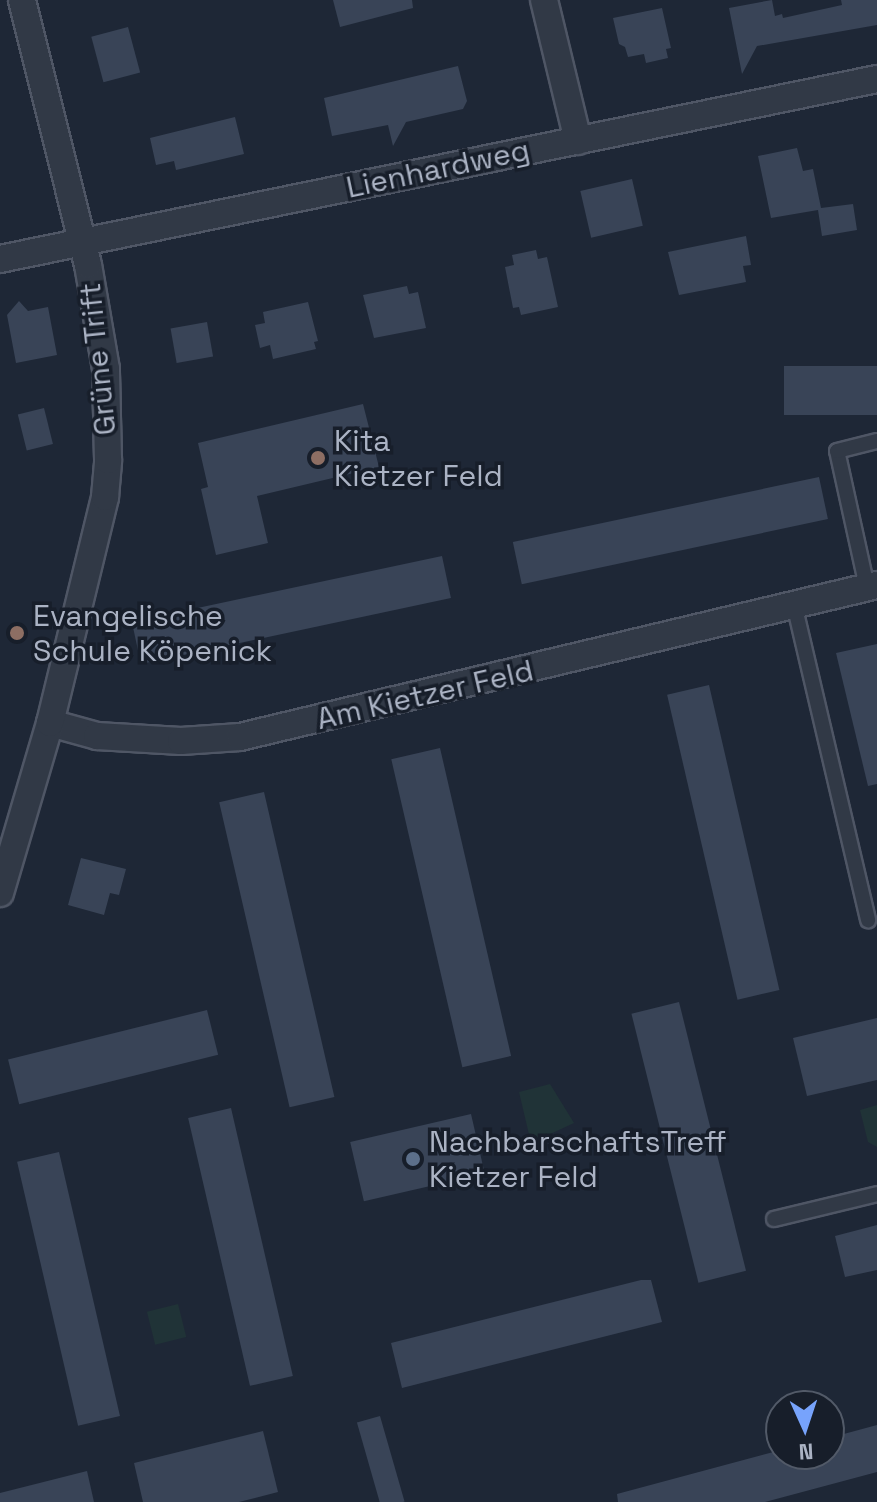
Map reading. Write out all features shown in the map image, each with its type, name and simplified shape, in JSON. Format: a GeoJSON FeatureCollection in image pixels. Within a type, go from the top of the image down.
{"type":"FeatureCollection","features":[{"type":"Feature","properties":{"kind":"street","name":"Grüne Trift"},"geometry":{"type":"LineString","coordinates":[[0,893],[50,723],[105,497],[108,460],[106,369],[83,243],[22,0]]}},
{"type":"Feature","properties":{"kind":"street"},"geometry":{"type":"LineString","coordinates":[[544,0],[578,141]]}},
{"type":"Feature","properties":{"kind":"street","name":"Lienhardweg"},"geometry":{"type":"LineString","coordinates":[[0,259],[877,79]]}},
{"type":"Feature","properties":{"kind":"street","name":"Am Kietzer Feld"},"geometry":{"type":"LineString","coordinates":[[50,723],[97,736],[181,741],[240,737],[872,586]]}},
{"type":"Feature","properties":{"kind":"lane","name":"Am Kietzer Feld"},"geometry":{"type":"LineString","coordinates":[[872,586],[837,451],[877,441]]}},
{"type":"Feature","properties":{"kind":"lane"},"geometry":{"type":"LineString","coordinates":[[794,604],[868,920]]}},
{"type":"Feature","properties":{"kind":"lane"},"geometry":{"type":"LineString","coordinates":[[774,1219],[877,1194]]}},
{"type":"Feature","properties":{"kind":"green space"},"geometry":{"type":"Polygon","coordinates":[[[550,1084],[574,1123],[531,1143],[519,1092],[550,1084]]]}},
{"type":"Feature","properties":{"kind":"green space"},"geometry":{"type":"Polygon","coordinates":[[[877,1105],[877,1147],[868,1142],[860,1110],[877,1105]]]}},
{"type":"Feature","properties":{"kind":"green space"},"geometry":{"type":"Polygon","coordinates":[[[178,1304],[186,1337],[155,1345],[147,1312],[178,1304]]]}},
{"type":"Feature","properties":{"kind":"building"},"geometry":{"type":"Polygon","coordinates":[[[333,0],[412,0],[413,8],[340,27],[333,0]]]}},
{"type":"Feature","properties":{"kind":"building"},"geometry":{"type":"Polygon","coordinates":[[[772,0],[775,16],[782,14],[783,18],[842,5],[841,0],[877,0],[877,25],[757,46],[742,74],[729,8],[772,0]]]}},
{"type":"Feature","properties":{"kind":"building"},"geometry":{"type":"Polygon","coordinates":[[[662,8],[671,48],[666,49],[668,58],[646,63],[644,54],[628,57],[625,47],[619,44],[613,18],[662,8]]]}},
{"type":"Feature","properties":{"kind":"building"},"geometry":{"type":"Polygon","coordinates":[[[128,27],[140,72],[103,82],[91,37],[128,27]]]}},
{"type":"Feature","properties":{"kind":"building"},"geometry":{"type":"Polygon","coordinates":[[[458,66],[467,101],[463,109],[406,122],[393,146],[388,125],[332,136],[324,98],[458,66]]]}},
{"type":"Feature","properties":{"kind":"building"},"geometry":{"type":"Polygon","coordinates":[[[235,117],[244,154],[176,170],[174,161],[156,165],[150,138],[235,117]]]}},
{"type":"Feature","properties":{"kind":"building"},"geometry":{"type":"Polygon","coordinates":[[[797,148],[803,171],[813,169],[821,208],[853,204],[857,230],[822,236],[818,210],[771,218],[758,156],[797,148]]]}},
{"type":"Feature","properties":{"kind":"building"},"geometry":{"type":"Polygon","coordinates":[[[632,179],[643,226],[591,238],[580,191],[632,179]]]}},
{"type":"Feature","properties":{"kind":"building"},"geometry":{"type":"Polygon","coordinates":[[[746,236],[751,265],[743,266],[746,282],[679,295],[668,252],[746,236]]]}},
{"type":"Feature","properties":{"kind":"building"},"geometry":{"type":"Polygon","coordinates":[[[536,250],[538,259],[547,257],[558,307],[521,315],[519,307],[513,308],[505,267],[514,265],[512,255],[536,250]]]}},
{"type":"Feature","properties":{"kind":"building"},"geometry":{"type":"Polygon","coordinates":[[[407,286],[409,294],[418,292],[426,328],[374,338],[363,295],[407,286]]]}},
{"type":"Feature","properties":{"kind":"building"},"geometry":{"type":"Polygon","coordinates":[[[19,301],[28,311],[48,307],[57,355],[16,363],[7,315],[19,301]]]}},
{"type":"Feature","properties":{"kind":"building"},"geometry":{"type":"Polygon","coordinates":[[[308,302],[318,341],[314,342],[316,349],[273,359],[270,345],[260,348],[255,325],[265,323],[263,312],[308,302]]]}},
{"type":"Feature","properties":{"kind":"building"},"geometry":{"type":"Polygon","coordinates":[[[207,322],[213,356],[177,363],[171,328],[207,322]]]}},
{"type":"Feature","properties":{"kind":"building"},"geometry":{"type":"Polygon","coordinates":[[[784,366],[877,366],[877,415],[784,415],[784,366]]]}},
{"type":"Feature","properties":{"kind":"building"},"geometry":{"type":"Polygon","coordinates":[[[363,404],[379,467],[257,496],[268,543],[216,555],[201,489],[208,487],[198,443],[363,404]]]}},
{"type":"Feature","properties":{"kind":"building"},"geometry":{"type":"Polygon","coordinates":[[[44,408],[53,444],[27,450],[18,415],[44,408]]]}},
{"type":"Feature","properties":{"kind":"building"},"geometry":{"type":"Polygon","coordinates":[[[819,477],[828,519],[522,584],[513,542],[819,477]]]}},
{"type":"Feature","properties":{"kind":"building"},"geometry":{"type":"Polygon","coordinates":[[[442,556],[451,598],[141,664],[132,622],[442,556]]]}},
{"type":"Feature","properties":{"kind":"building"},"geometry":{"type":"Polygon","coordinates":[[[877,644],[877,784],[868,786],[836,653],[877,644]]]}},
{"type":"Feature","properties":{"kind":"building"},"geometry":{"type":"Polygon","coordinates":[[[709,685],[779,990],[738,1000],[667,695],[709,685]]]}},
{"type":"Feature","properties":{"kind":"building"},"geometry":{"type":"Polygon","coordinates":[[[440,748],[511,1056],[462,1067],[391,759],[440,748]]]}},
{"type":"Feature","properties":{"kind":"building"},"geometry":{"type":"Polygon","coordinates":[[[264,792],[334,1097],[290,1107],[219,802],[264,792]]]}},
{"type":"Feature","properties":{"kind":"building"},"geometry":{"type":"Polygon","coordinates":[[[81,858],[126,869],[119,895],[110,893],[104,915],[68,905],[81,858]]]}},
{"type":"Feature","properties":{"kind":"building"},"geometry":{"type":"Polygon","coordinates":[[[679,1002],[746,1271],[698,1283],[631,1014],[679,1002]]]}},
{"type":"Feature","properties":{"kind":"building"},"geometry":{"type":"Polygon","coordinates":[[[207,1010],[218,1055],[19,1104],[8,1060],[207,1010]]]}},
{"type":"Feature","properties":{"kind":"building"},"geometry":{"type":"Polygon","coordinates":[[[877,1018],[877,1080],[807,1096],[793,1038],[877,1018]]]}},
{"type":"Feature","properties":{"kind":"building"},"geometry":{"type":"Polygon","coordinates":[[[231,1108],[293,1376],[250,1386],[188,1118],[231,1108]]]}},
{"type":"Feature","properties":{"kind":"building"},"geometry":{"type":"Polygon","coordinates":[[[471,1114],[485,1173],[364,1201],[350,1142],[471,1114]]]}},
{"type":"Feature","properties":{"kind":"building"},"geometry":{"type":"Polygon","coordinates":[[[59,1152],[120,1416],[78,1426],[17,1162],[59,1152]]]}},
{"type":"Feature","properties":{"kind":"building"},"geometry":{"type":"Polygon","coordinates":[[[877,1225],[877,1270],[845,1277],[835,1236],[877,1225]]]}},
{"type":"Feature","properties":{"kind":"building"},"geometry":{"type":"Polygon","coordinates":[[[651,1280],[662,1322],[402,1388],[391,1343],[651,1280]]]}},
{"type":"Feature","properties":{"kind":"building"},"geometry":{"type":"Polygon","coordinates":[[[380,1416],[405,1502],[380,1502],[357,1423],[380,1416]]]}},
{"type":"Feature","properties":{"kind":"building"},"geometry":{"type":"Polygon","coordinates":[[[877,1425],[877,1472],[765,1502],[618,1502],[617,1494],[765,1454],[765,1470],[845,1470],[845,1434],[877,1425]]]}},
{"type":"Feature","properties":{"kind":"building"},"geometry":{"type":"Polygon","coordinates":[[[263,1431],[278,1492],[239,1502],[143,1502],[134,1463],[263,1431]]]}},
{"type":"Feature","properties":{"kind":"building"},"geometry":{"type":"Polygon","coordinates":[[[87,1471],[94,1502],[0,1502],[0,1493],[87,1471]]]}},
{"type":"Feature","properties":{"kind":"place","name":"Kita Kietzer Feld"},"geometry":{"type":"Point","coordinates":[318,458]}},
{"type":"Feature","properties":{"kind":"place","name":"Evangelische Schule Köpenick"},"geometry":{"type":"Point","coordinates":[17,633]}},
{"type":"Feature","properties":{"kind":"place","name":"NachbarschaftsTreff Kietzer Feld"},"geometry":{"type":"Point","coordinates":[413,1159]}}]}
